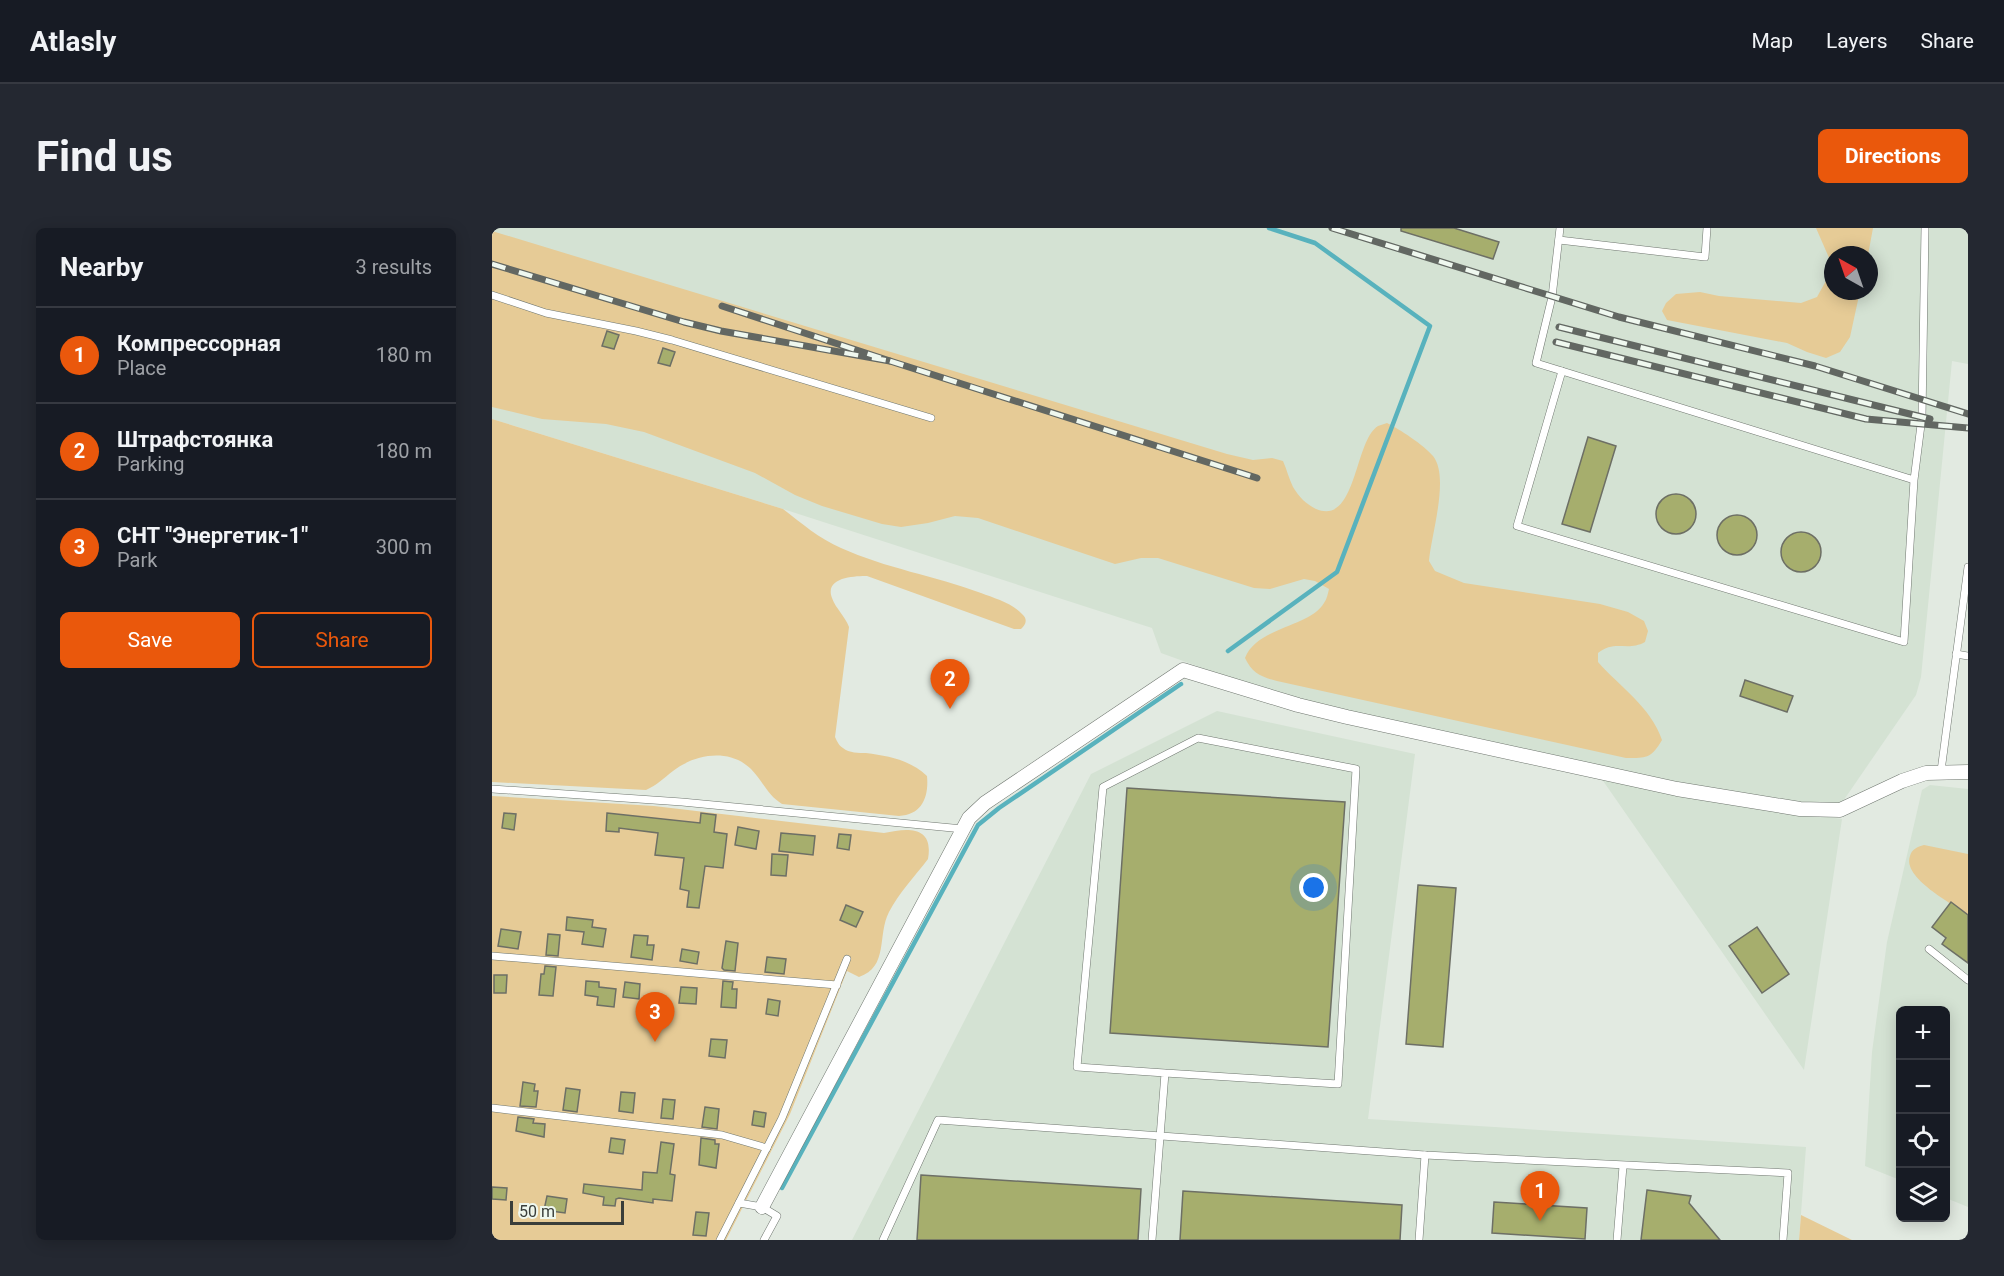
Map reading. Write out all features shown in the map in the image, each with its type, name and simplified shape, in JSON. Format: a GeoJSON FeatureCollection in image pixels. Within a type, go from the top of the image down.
{"type":"FeatureCollection","features":[{"type":"Feature","properties":{"kind":"street"},"geometry":{"type":"LineString","coordinates":[[762,1208],[969,818],[985,803],[1183,670],[1298,705],[1347,717],[1677,789],[1800,810],[1840,810],[1926,772],[1968,772]]}},
{"type":"Feature","properties":{"kind":"lane"},"geometry":{"type":"LineString","coordinates":[[1560,228],[1552,297],[1536,363],[1914,480]]}},
{"type":"Feature","properties":{"kind":"lane"},"geometry":{"type":"LineString","coordinates":[[1559,240],[1705,257],[1707,228]]}},
{"type":"Feature","properties":{"kind":"lane"},"geometry":{"type":"LineString","coordinates":[[1562,372],[1517,526],[1904,642],[1914,480],[1922,417],[1925,228]]}},
{"type":"Feature","properties":{"kind":"lane"},"geometry":{"type":"LineString","coordinates":[[492,295],[546,314],[672,340],[931,418]]}},
{"type":"Feature","properties":{"kind":"lane"},"geometry":{"type":"LineString","coordinates":[[1941,771],[1968,567]]}},
{"type":"Feature","properties":{"kind":"lane"},"geometry":{"type":"LineString","coordinates":[[1956,654],[1968,656]]}},
{"type":"Feature","properties":{"kind":"lane"},"geometry":{"type":"LineString","coordinates":[[1198,738],[1356,769],[1338,1083],[1165,1074],[1077,1067],[1103,787],[1198,738]]}},
{"type":"Feature","properties":{"kind":"lane"},"geometry":{"type":"LineString","coordinates":[[492,789],[671,801],[963,829]]}},
{"type":"Feature","properties":{"kind":"lane"},"geometry":{"type":"LineString","coordinates":[[1929,949],[1968,980]]}},
{"type":"Feature","properties":{"kind":"lane"},"geometry":{"type":"LineString","coordinates":[[492,956],[837,985]]}},
{"type":"Feature","properties":{"kind":"lane"},"geometry":{"type":"LineString","coordinates":[[720,1240],[788,1105],[847,959]]}},
{"type":"Feature","properties":{"kind":"lane"},"geometry":{"type":"LineString","coordinates":[[1152,1240],[1165,1074]]}},
{"type":"Feature","properties":{"kind":"lane"},"geometry":{"type":"LineString","coordinates":[[492,1108],[722,1135],[767,1148]]}},
{"type":"Feature","properties":{"kind":"lane"},"geometry":{"type":"LineString","coordinates":[[883,1240],[938,1120],[1425,1155],[1788,1173],[1783,1240]]}},
{"type":"Feature","properties":{"kind":"lane"},"geometry":{"type":"LineString","coordinates":[[1419,1240],[1425,1155]]}},
{"type":"Feature","properties":{"kind":"lane"},"geometry":{"type":"LineString","coordinates":[[1617,1240],[1623,1166]]}},
{"type":"Feature","properties":{"kind":"lane"},"geometry":{"type":"LineString","coordinates":[[739,1203],[762,1208],[777,1216],[764,1240]]}},
{"type":"Feature","properties":{"kind":"shaded area"},"geometry":{"type":"Polygon","coordinates":[[[492,228],[1968,228],[1968,364],[1952,361],[1921,677],[1916,695],[1839,807],[1697,789],[1363,715],[1255,687],[1161,653],[1152,628],[783,509],[492,419],[492,228]]]}},
{"type":"Feature","properties":{"kind":"shaded area"},"geometry":{"type":"Polygon","coordinates":[[[1816,228],[1873,228],[1870,246],[1824,246],[1816,228]]]}},
{"type":"Feature","properties":{"kind":"shaded area"},"geometry":{"type":"Polygon","coordinates":[[[492,231],[1227,454],[1253,460],[1272,458],[1283,461],[1295,491],[1316,509],[1329,511],[1340,505],[1353,480],[1370,435],[1378,426],[1387,423],[1424,447],[1438,465],[1440,492],[1429,561],[1435,571],[1464,583],[1600,604],[1628,612],[1644,621],[1648,631],[1645,642],[1639,645],[1604,649],[1598,653],[1598,662],[1643,707],[1662,740],[1655,751],[1647,756],[1626,758],[1277,681],[1258,674],[1245,658],[1251,648],[1272,633],[1317,611],[1325,601],[1329,589],[1315,581],[1304,579],[1270,589],[1254,588],[1158,558],[1141,558],[1115,564],[978,518],[955,516],[901,527],[882,524],[822,506],[795,495],[755,473],[644,432],[606,424],[542,419],[492,407],[492,231]]]}},
{"type":"Feature","properties":{"kind":"shaded area"},"geometry":{"type":"Polygon","coordinates":[[[1824,284],[1824,300],[1858,300],[1850,337],[1840,352],[1826,358],[1787,343],[1667,320],[1662,311],[1666,303],[1676,294],[1700,292],[1719,296],[1801,303],[1817,297],[1824,284]]]}},
{"type":"Feature","properties":{"kind":"shaded area"},"geometry":{"type":"Polygon","coordinates":[[[492,419],[783,509],[818,535],[841,548],[875,561],[981,593],[1003,601],[1018,610],[1026,622],[1021,629],[1014,629],[867,576],[842,579],[832,586],[832,598],[849,627],[835,737],[840,746],[848,751],[899,760],[914,766],[927,776],[927,791],[922,804],[913,812],[899,816],[782,804],[773,797],[751,769],[742,762],[722,756],[702,757],[682,765],[646,790],[492,782],[492,419]]]}},
{"type":"Feature","properties":{"kind":"shaded area"},"geometry":{"type":"Polygon","coordinates":[[[1217,711],[1415,754],[1368,1119],[1806,1147],[1799,1240],[852,1240],[1091,774],[1217,711]]]}},
{"type":"Feature","properties":{"kind":"shaded area"},"geometry":{"type":"Polygon","coordinates":[[[1599,775],[1727,803],[1842,819],[1804,1070],[1599,775]]]}},
{"type":"Feature","properties":{"kind":"shaded area"},"geometry":{"type":"Polygon","coordinates":[[[1930,785],[1968,789],[1968,1207],[1950,1200],[1950,1006],[1896,1006],[1896,1178],[1865,1166],[1872,1052],[1887,942],[1922,790],[1930,785]]]}},
{"type":"Feature","properties":{"kind":"shaded area"},"geometry":{"type":"Polygon","coordinates":[[[492,796],[654,806],[884,833],[910,830],[917,831],[927,840],[928,859],[902,891],[889,912],[885,921],[879,958],[875,966],[859,977],[847,971],[790,1114],[726,1240],[492,1240],[492,796]]]}},
{"type":"Feature","properties":{"kind":"shaded area"},"geometry":{"type":"Polygon","coordinates":[[[1924,845],[1968,854],[1968,915],[1930,890],[1914,873],[1910,864],[1910,856],[1915,849],[1924,845]]]}},
{"type":"Feature","properties":{"kind":"shaded area"},"geometry":{"type":"Polygon","coordinates":[[[1801,1215],[1852,1240],[1799,1240],[1801,1215]]]}},
{"type":"Feature","properties":{"kind":"building"},"geometry":{"type":"Polygon","coordinates":[[[1401,228],[1454,228],[1499,242],[1493,259],[1401,231],[1401,228]]]}},
{"type":"Feature","properties":{"kind":"building"},"geometry":{"type":"Polygon","coordinates":[[[607,331],[619,335],[614,349],[602,346],[607,331]]]}},
{"type":"Feature","properties":{"kind":"building"},"geometry":{"type":"Polygon","coordinates":[[[663,348],[675,352],[670,366],[658,363],[663,348]]]}},
{"type":"Feature","properties":{"kind":"building"},"geometry":{"type":"Polygon","coordinates":[[[1588,437],[1616,446],[1590,532],[1562,524],[1588,437]]]}},
{"type":"Feature","properties":{"kind":"building"},"geometry":{"type":"Polygon","coordinates":[[[1676,494],[1684,495],[1690,500],[1695,506],[1695,522],[1690,528],[1684,533],[1676,534],[1668,533],[1662,528],[1657,522],[1656,514],[1657,506],[1662,500],[1668,495],[1676,494]]]}},
{"type":"Feature","properties":{"kind":"building"},"geometry":{"type":"Polygon","coordinates":[[[1737,515],[1745,516],[1751,521],[1756,527],[1756,543],[1751,549],[1745,554],[1737,555],[1729,554],[1723,549],[1718,543],[1717,535],[1718,527],[1723,521],[1729,516],[1737,515]]]}},
{"type":"Feature","properties":{"kind":"building"},"geometry":{"type":"Polygon","coordinates":[[[1801,532],[1809,533],[1815,538],[1820,544],[1820,560],[1815,566],[1809,571],[1801,572],[1793,571],[1787,566],[1782,560],[1781,552],[1782,544],[1787,538],[1793,533],[1801,532]]]}},
{"type":"Feature","properties":{"kind":"building"},"geometry":{"type":"Polygon","coordinates":[[[1745,680],[1793,696],[1787,712],[1740,696],[1745,680]]]}},
{"type":"Feature","properties":{"kind":"building"},"geometry":{"type":"Polygon","coordinates":[[[1127,788],[1345,802],[1328,1047],[1110,1033],[1127,788]]]}},
{"type":"Feature","properties":{"kind":"building"},"geometry":{"type":"Polygon","coordinates":[[[504,813],[516,814],[514,830],[502,828],[504,813]]]}},
{"type":"Feature","properties":{"kind":"building"},"geometry":{"type":"Polygon","coordinates":[[[607,813],[700,823],[701,813],[716,815],[714,832],[727,834],[723,868],[705,866],[699,908],[687,907],[689,891],[680,889],[684,858],[655,855],[658,833],[619,828],[619,832],[606,831],[607,813]]]}},
{"type":"Feature","properties":{"kind":"building"},"geometry":{"type":"Polygon","coordinates":[[[738,827],[759,831],[756,849],[735,845],[738,827]]]}},
{"type":"Feature","properties":{"kind":"building"},"geometry":{"type":"Polygon","coordinates":[[[781,833],[815,836],[813,855],[779,851],[781,833]]]}},
{"type":"Feature","properties":{"kind":"building"},"geometry":{"type":"Polygon","coordinates":[[[839,834],[851,835],[849,850],[837,848],[839,834]]]}},
{"type":"Feature","properties":{"kind":"building"},"geometry":{"type":"Polygon","coordinates":[[[772,854],[788,855],[786,876],[771,875],[772,854]]]}},
{"type":"Feature","properties":{"kind":"building"},"geometry":{"type":"Polygon","coordinates":[[[1418,885],[1456,888],[1443,1047],[1406,1044],[1418,885]]]}},
{"type":"Feature","properties":{"kind":"building"},"geometry":{"type":"Polygon","coordinates":[[[1951,902],[1968,915],[1968,963],[1942,944],[1946,938],[1932,927],[1951,902]]]}},
{"type":"Feature","properties":{"kind":"building"},"geometry":{"type":"Polygon","coordinates":[[[846,905],[863,912],[856,927],[840,920],[846,905]]]}},
{"type":"Feature","properties":{"kind":"building"},"geometry":{"type":"Polygon","coordinates":[[[567,917],[593,920],[592,927],[606,929],[603,947],[582,944],[584,932],[566,930],[567,917]]]}},
{"type":"Feature","properties":{"kind":"building"},"geometry":{"type":"Polygon","coordinates":[[[1757,927],[1789,974],[1762,993],[1729,946],[1757,927]]]}},
{"type":"Feature","properties":{"kind":"building"},"geometry":{"type":"Polygon","coordinates":[[[501,929],[521,932],[518,949],[498,946],[501,929]]]}},
{"type":"Feature","properties":{"kind":"building"},"geometry":{"type":"Polygon","coordinates":[[[548,934],[560,935],[558,956],[546,955],[548,934]]]}},
{"type":"Feature","properties":{"kind":"building"},"geometry":{"type":"Polygon","coordinates":[[[634,935],[648,936],[647,945],[654,945],[652,960],[631,957],[634,935]]]}},
{"type":"Feature","properties":{"kind":"building"},"geometry":{"type":"Polygon","coordinates":[[[726,941],[738,943],[735,971],[722,968],[726,941]]]}},
{"type":"Feature","properties":{"kind":"building"},"geometry":{"type":"Polygon","coordinates":[[[682,949],[699,952],[697,964],[680,961],[682,949]]]}},
{"type":"Feature","properties":{"kind":"building"},"geometry":{"type":"Polygon","coordinates":[[[767,957],[786,959],[784,974],[765,972],[767,957]]]}},
{"type":"Feature","properties":{"kind":"building"},"geometry":{"type":"Polygon","coordinates":[[[545,966],[556,967],[553,996],[539,995],[541,974],[544,974],[545,966]]]}},
{"type":"Feature","properties":{"kind":"building"},"geometry":{"type":"Polygon","coordinates":[[[494,975],[507,975],[506,993],[494,993],[494,975]]]}},
{"type":"Feature","properties":{"kind":"building"},"geometry":{"type":"Polygon","coordinates":[[[586,981],[599,982],[599,987],[616,989],[614,1007],[597,1005],[598,997],[585,995],[586,981]]]}},
{"type":"Feature","properties":{"kind":"building"},"geometry":{"type":"Polygon","coordinates":[[[723,981],[733,982],[732,989],[737,989],[736,1008],[721,1007],[723,981]]]}},
{"type":"Feature","properties":{"kind":"building"},"geometry":{"type":"Polygon","coordinates":[[[625,982],[640,984],[639,999],[623,997],[625,982]]]}},
{"type":"Feature","properties":{"kind":"building"},"geometry":{"type":"Polygon","coordinates":[[[681,987],[697,988],[696,1004],[679,1003],[681,987]]]}},
{"type":"Feature","properties":{"kind":"building"},"geometry":{"type":"Polygon","coordinates":[[[768,999],[780,1001],[778,1016],[766,1014],[768,999]]]}},
{"type":"Feature","properties":{"kind":"building"},"geometry":{"type":"Polygon","coordinates":[[[711,1039],[727,1040],[725,1058],[709,1056],[711,1039]]]}},
{"type":"Feature","properties":{"kind":"building"},"geometry":{"type":"Polygon","coordinates":[[[523,1082],[535,1084],[534,1091],[538,1091],[536,1107],[520,1106],[523,1082]]]}},
{"type":"Feature","properties":{"kind":"building"},"geometry":{"type":"Polygon","coordinates":[[[566,1088],[580,1090],[577,1112],[563,1110],[566,1088]]]}},
{"type":"Feature","properties":{"kind":"building"},"geometry":{"type":"Polygon","coordinates":[[[621,1092],[635,1093],[633,1113],[619,1111],[621,1092]]]}},
{"type":"Feature","properties":{"kind":"building"},"geometry":{"type":"Polygon","coordinates":[[[663,1099],[675,1100],[673,1119],[661,1118],[663,1099]]]}},
{"type":"Feature","properties":{"kind":"building"},"geometry":{"type":"Polygon","coordinates":[[[705,1107],[719,1109],[717,1129],[702,1127],[705,1107]]]}},
{"type":"Feature","properties":{"kind":"building"},"geometry":{"type":"Polygon","coordinates":[[[754,1111],[766,1113],[764,1127],[752,1125],[754,1111]]]}},
{"type":"Feature","properties":{"kind":"building"},"geometry":{"type":"Polygon","coordinates":[[[518,1117],[534,1119],[533,1123],[545,1124],[544,1137],[516,1131],[518,1117]]]}},
{"type":"Feature","properties":{"kind":"building"},"geometry":{"type":"Polygon","coordinates":[[[611,1138],[625,1140],[623,1154],[609,1152],[611,1138]]]}},
{"type":"Feature","properties":{"kind":"building"},"geometry":{"type":"Polygon","coordinates":[[[701,1138],[715,1140],[715,1144],[719,1144],[716,1168],[699,1165],[701,1138]]]}},
{"type":"Feature","properties":{"kind":"building"},"geometry":{"type":"Polygon","coordinates":[[[661,1142],[674,1144],[670,1174],[675,1175],[672,1201],[653,1199],[653,1203],[619,1198],[616,1199],[615,1206],[603,1205],[604,1197],[583,1193],[584,1184],[642,1190],[643,1172],[657,1173],[661,1142]]]}},
{"type":"Feature","properties":{"kind":"building"},"geometry":{"type":"Polygon","coordinates":[[[921,1175],[1141,1189],[1138,1240],[917,1240],[921,1175]]]}},
{"type":"Feature","properties":{"kind":"building"},"geometry":{"type":"Polygon","coordinates":[[[492,1187],[507,1188],[506,1200],[492,1199],[492,1187]]]}},
{"type":"Feature","properties":{"kind":"building"},"geometry":{"type":"Polygon","coordinates":[[[1647,1190],[1691,1196],[1689,1203],[1720,1240],[1641,1240],[1647,1190]]]}},
{"type":"Feature","properties":{"kind":"building"},"geometry":{"type":"Polygon","coordinates":[[[1183,1191],[1402,1205],[1400,1240],[1180,1240],[1183,1191]]]}},
{"type":"Feature","properties":{"kind":"building"},"geometry":{"type":"Polygon","coordinates":[[[547,1196],[567,1199],[565,1213],[544,1210],[547,1196]]]}},
{"type":"Feature","properties":{"kind":"building"},"geometry":{"type":"Polygon","coordinates":[[[1494,1202],[1587,1208],[1585,1239],[1492,1233],[1494,1202]]]}},
{"type":"Feature","properties":{"kind":"building"},"geometry":{"type":"Polygon","coordinates":[[[696,1212],[709,1213],[706,1236],[693,1235],[696,1212]]]}},
{"type":"Feature","properties":{"kind":"waterway"},"geometry":{"type":"LineString","coordinates":[[1228,651],[1337,572],[1430,326],[1315,243],[1269,228]]}},
{"type":"Feature","properties":{"kind":"waterway"},"geometry":{"type":"LineString","coordinates":[[782,1188],[978,825],[999,808],[1181,684]]}},
{"type":"Feature","properties":{"kind":"railway"},"geometry":{"type":"LineString","coordinates":[[1332,228],[1619,317],[1815,366],[1968,414]]}},
{"type":"Feature","properties":{"kind":"railway"},"geometry":{"type":"LineString","coordinates":[[492,264],[684,322],[721,331],[890,361],[722,306]]}},
{"type":"Feature","properties":{"kind":"railway"},"geometry":{"type":"LineString","coordinates":[[1559,327],[1930,419]]}},
{"type":"Feature","properties":{"kind":"railway"},"geometry":{"type":"LineString","coordinates":[[1556,342],[1866,419],[1968,428]]}},
{"type":"Feature","properties":{"kind":"railway"},"geometry":{"type":"LineString","coordinates":[[890,361],[1257,478]]}},
{"type":"Feature","properties":{"kind":"place","name":"Штрафстоянка"},"geometry":{"type":"Point","coordinates":[950,709]}},
{"type":"Feature","properties":{"kind":"place","name":"СНТ \"Энергетик-1\""},"geometry":{"type":"Point","coordinates":[655,1042]}},
{"type":"Feature","properties":{"kind":"place","name":"Компрессорная"},"geometry":{"type":"Point","coordinates":[1540,1221]}}]}
